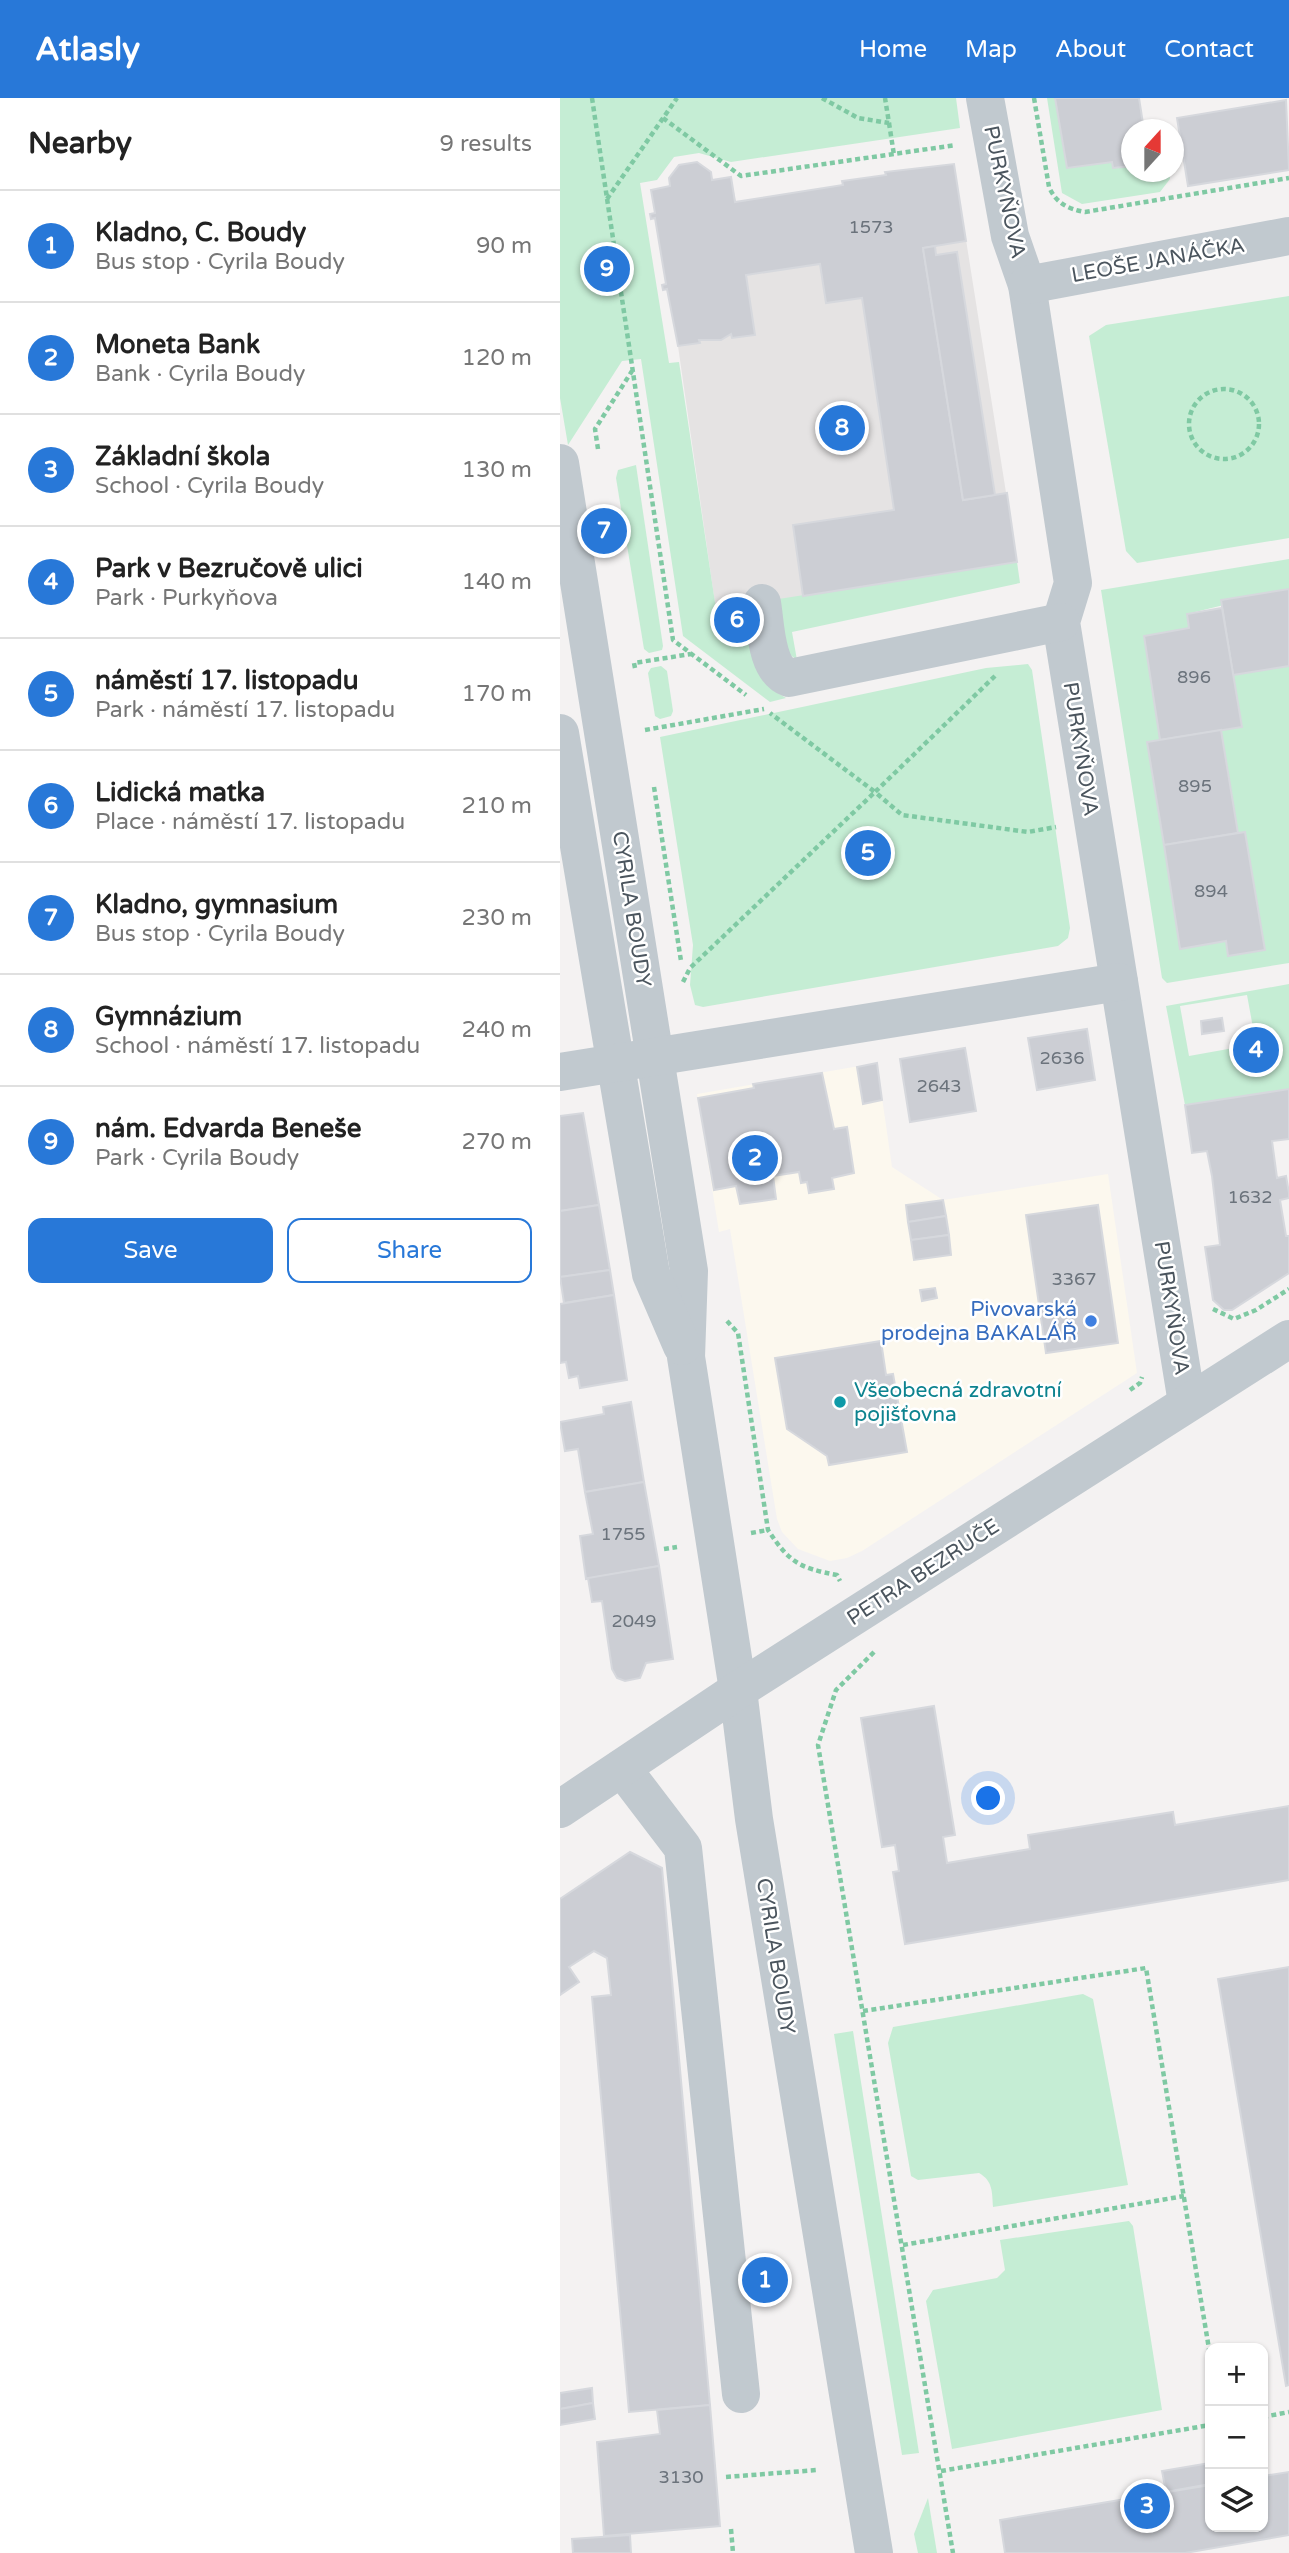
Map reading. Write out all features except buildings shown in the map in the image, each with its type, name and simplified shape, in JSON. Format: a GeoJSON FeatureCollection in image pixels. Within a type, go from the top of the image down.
{"type":"FeatureCollection","features":[{"type":"Feature","properties":{"kind":"street","name":"PURKYŇOVA"},"geometry":{"type":"LineString","coordinates":[[985,98],[1010,236],[1027,285],[1073,583],[1061,622],[1187,1403]]}},
{"type":"Feature","properties":{"kind":"street","name":"LEOŠE JANÁČKA"},"geometry":{"type":"LineString","coordinates":[[1027,285],[1289,236]]}},
{"type":"Feature","properties":{"kind":"street","name":"CYRILA BOUDY"},"geometry":{"type":"LineString","coordinates":[[560,463],[635,1061],[651,1274],[687,1357],[738,1690],[756,1832],[874,2553]]}},
{"type":"Feature","properties":{"kind":"street"},"geometry":{"type":"LineString","coordinates":[[762,603],[774,664],[781,675],[789,678],[1061,622]]}},
{"type":"Feature","properties":{"kind":"street","name":"CYRILA BOUDY"},"geometry":{"type":"LineString","coordinates":[[560,733],[635,1061]]}},
{"type":"Feature","properties":{"kind":"street"},"geometry":{"type":"LineString","coordinates":[[560,1072],[1119,982]]}},
{"type":"Feature","properties":{"kind":"street","name":"PETRA BEZRUČE"},"geometry":{"type":"LineString","coordinates":[[560,1810],[738,1690],[1289,1339]]}},
{"type":"Feature","properties":{"kind":"street"},"geometry":{"type":"LineString","coordinates":[[622,1768],[683,1848],[741,2395]]}},
{"type":"Feature","properties":{"kind":"path"},"geometry":{"type":"LineString","coordinates":[[592,98],[673,640],[902,815],[1028,832],[1061,826]]}},
{"type":"Feature","properties":{"kind":"path"},"geometry":{"type":"LineString","coordinates":[[607,200],[677,98]]}},
{"type":"Feature","properties":{"kind":"path"},"geometry":{"type":"LineString","coordinates":[[822,98],[858,118],[889,123]]}},
{"type":"Feature","properties":{"kind":"path"},"geometry":{"type":"LineString","coordinates":[[885,98],[894,155]]}},
{"type":"Feature","properties":{"kind":"path"},"geometry":{"type":"LineString","coordinates":[[1034,98],[1049,187],[1056,200],[1069,208],[1085,212],[1289,178]]}},
{"type":"Feature","properties":{"kind":"path"},"geometry":{"type":"LineString","coordinates":[[663,118],[741,176],[957,145]]}},
{"type":"Feature","properties":{"kind":"path"},"geometry":{"type":"LineString","coordinates":[[599,461],[595,429],[633,370]]}},
{"type":"Feature","properties":{"kind":"path"},"geometry":{"type":"LineString","coordinates":[[1228,388],[1247,396],[1256,409],[1260,425],[1256,440],[1246,452],[1231,459],[1215,458],[1200,450],[1190,438],[1188,422],[1193,406],[1208,392],[1228,388]]}},
{"type":"Feature","properties":{"kind":"path"},"geometry":{"type":"LineString","coordinates":[[632,650],[636,678]]}},
{"type":"Feature","properties":{"kind":"path"},"geometry":{"type":"LineString","coordinates":[[634,663],[691,654]]}},
{"type":"Feature","properties":{"kind":"path"},"geometry":{"type":"LineString","coordinates":[[681,985],[691,968],[1003,668]]}},
{"type":"Feature","properties":{"kind":"path"},"geometry":{"type":"LineString","coordinates":[[1210,1304],[1215,1312],[1234,1319],[1256,1310],[1289,1289]]}},
{"type":"Feature","properties":{"kind":"path"},"geometry":{"type":"LineString","coordinates":[[1129,1391],[1140,1383],[1144,1366]]}},
{"type":"Feature","properties":{"kind":"path"},"geometry":{"type":"LineString","coordinates":[[837,1575],[849,1571]]}},
{"type":"Feature","properties":{"kind":"path"},"geometry":{"type":"LineString","coordinates":[[876,1650],[836,1690],[818,1745],[953,2553]]}},
{"type":"Feature","properties":{"kind":"path"},"geometry":{"type":"LineString","coordinates":[[863,2011],[1146,1968],[1208,2343]]}},
{"type":"Feature","properties":{"kind":"path"},"geometry":{"type":"LineString","coordinates":[[903,2245],[1184,2196]]}},
{"type":"Feature","properties":{"kind":"path"},"geometry":{"type":"LineString","coordinates":[[1268,2416],[1289,2412]]}},
{"type":"Feature","properties":{"kind":"path"},"geometry":{"type":"LineString","coordinates":[[941,2471],[1205,2426]]}},
{"type":"Feature","properties":{"kind":"path"},"geometry":{"type":"LineString","coordinates":[[726,2477],[817,2470]]}},
{"type":"Feature","properties":{"kind":"path"},"geometry":{"type":"LineString","coordinates":[[731,2529],[733,2553]]}},
{"type":"Feature","properties":{"kind":"shaded area"},"geometry":{"type":"Polygon","coordinates":[[[697,162],[711,172],[713,180],[731,177],[736,202],[842,185],[842,181],[885,175],[885,172],[954,164],[1017,562],[716,610],[678,346],[667,290],[663,290],[662,285],[666,284],[656,219],[651,219],[650,214],[655,213],[651,190],[670,186],[669,178],[679,165],[697,162]]]}},
{"type":"Feature","properties":{"kind":"shaded area"},"geometry":{"type":"Polygon","coordinates":[[[877,1063],[892,1167],[943,1200],[1108,1174],[1137,1373],[862,1551],[847,1558],[830,1561],[798,1549],[782,1532],[777,1519],[730,1229],[719,1232],[697,1094],[877,1063]]]}},
{"type":"Feature","properties":{"kind":"green space"},"geometry":{"type":"Polygon","coordinates":[[[560,98],[956,98],[960,128],[731,162],[699,153],[674,157],[657,180],[640,183],[669,363],[679,362],[716,609],[751,604],[771,689],[786,698],[770,702],[683,636],[641,359],[622,361],[568,445],[560,398],[560,98]]]}},
{"type":"Feature","properties":{"kind":"green space"},"geometry":{"type":"Polygon","coordinates":[[[1047,98],[1055,98],[1112,162],[1114,168],[1121,167],[1121,182],[1168,182],[1160,192],[1082,204],[1062,193],[1047,98]]]}},
{"type":"Feature","properties":{"kind":"green space"},"geometry":{"type":"Polygon","coordinates":[[[1289,296],[1289,538],[1137,563],[1126,551],[1089,336],[1106,325],[1289,296]]]}},
{"type":"Feature","properties":{"kind":"green space"},"geometry":{"type":"Polygon","coordinates":[[[636,465],[663,646],[662,650],[649,653],[644,649],[616,478],[618,470],[636,465]]]}},
{"type":"Feature","properties":{"kind":"green space"},"geometry":{"type":"Polygon","coordinates":[[[1289,559],[1289,589],[1187,614],[1189,628],[1144,637],[1160,740],[1147,743],[1181,949],[1226,941],[1228,956],[1264,949],[1245,832],[1238,833],[1221,730],[1242,727],[1233,675],[1289,666],[1289,963],[1167,983],[1162,978],[1101,590],[1289,559]]]}},
{"type":"Feature","properties":{"kind":"green space"},"geometry":{"type":"Polygon","coordinates":[[[1017,562],[1020,583],[792,632],[797,660],[789,654],[772,600],[1017,562]]]}},
{"type":"Feature","properties":{"kind":"green space"},"geometry":{"type":"Polygon","coordinates":[[[1028,664],[1032,670],[1070,928],[1068,938],[1058,946],[703,1007],[695,1005],[690,985],[693,945],[660,737],[986,668],[1028,664]]]}},
{"type":"Feature","properties":{"kind":"green space"},"geometry":{"type":"Polygon","coordinates":[[[661,666],[667,671],[673,711],[671,716],[660,719],[655,716],[648,673],[651,668],[661,666]]]}},
{"type":"Feature","properties":{"kind":"green space"},"geometry":{"type":"Polygon","coordinates":[[[1289,984],[1289,1089],[1185,1105],[1166,1006],[1289,984]],[[1247,995],[1180,1006],[1189,1056],[1256,1044],[1247,995]]]}},
{"type":"Feature","properties":{"kind":"green space"},"geometry":{"type":"Polygon","coordinates":[[[1083,1994],[1093,1999],[1128,2185],[993,2207],[989,2183],[979,2173],[918,2180],[911,2176],[888,2043],[893,2027],[1083,1994]]]}},
{"type":"Feature","properties":{"kind":"green space"},"geometry":{"type":"Polygon","coordinates":[[[853,2031],[919,2453],[902,2455],[834,2034],[853,2031]]]}},
{"type":"Feature","properties":{"kind":"green space"},"geometry":{"type":"Polygon","coordinates":[[[1129,2221],[1133,2226],[1162,2410],[952,2449],[926,2301],[933,2290],[997,2278],[1005,2270],[1000,2240],[1129,2221]]]}},
{"type":"Feature","properties":{"kind":"green space"},"geometry":{"type":"Polygon","coordinates":[[[928,2498],[937,2553],[918,2553],[914,2534],[928,2498]]]}},
{"type":"Feature","properties":{"kind":"place","name":"nám. Edvarda Beneše"},"geometry":{"type":"Point","coordinates":[607,269]}},
{"type":"Feature","properties":{"kind":"place","name":"Gymnázium"},"geometry":{"type":"Point","coordinates":[842,428]}},
{"type":"Feature","properties":{"kind":"place","name":"Kladno, gymnasium"},"geometry":{"type":"Point","coordinates":[604,531]}},
{"type":"Feature","properties":{"kind":"place","name":"Lidická matka"},"geometry":{"type":"Point","coordinates":[737,620]}},
{"type":"Feature","properties":{"kind":"place","name":"náměstí 17. listopadu"},"geometry":{"type":"Point","coordinates":[868,853]}},
{"type":"Feature","properties":{"kind":"place","name":"Park v Bezručově ulici"},"geometry":{"type":"Point","coordinates":[1256,1050]}},
{"type":"Feature","properties":{"kind":"place","name":"Moneta Bank"},"geometry":{"type":"Point","coordinates":[755,1158]}},
{"type":"Feature","properties":{"kind":"place","name":"Pivovarská prodejna BAKALÁŘ"},"geometry":{"type":"Point","coordinates":[1091,1321]}},
{"type":"Feature","properties":{"kind":"place","name":"Všeobecná zdravotní pojišťovna"},"geometry":{"type":"Point","coordinates":[840,1402]}},
{"type":"Feature","properties":{"kind":"place","name":"Kladno, C. Boudy"},"geometry":{"type":"Point","coordinates":[765,2280]}},
{"type":"Feature","properties":{"kind":"place","name":"Základní škola"},"geometry":{"type":"Point","coordinates":[1147,2506]}}]}
